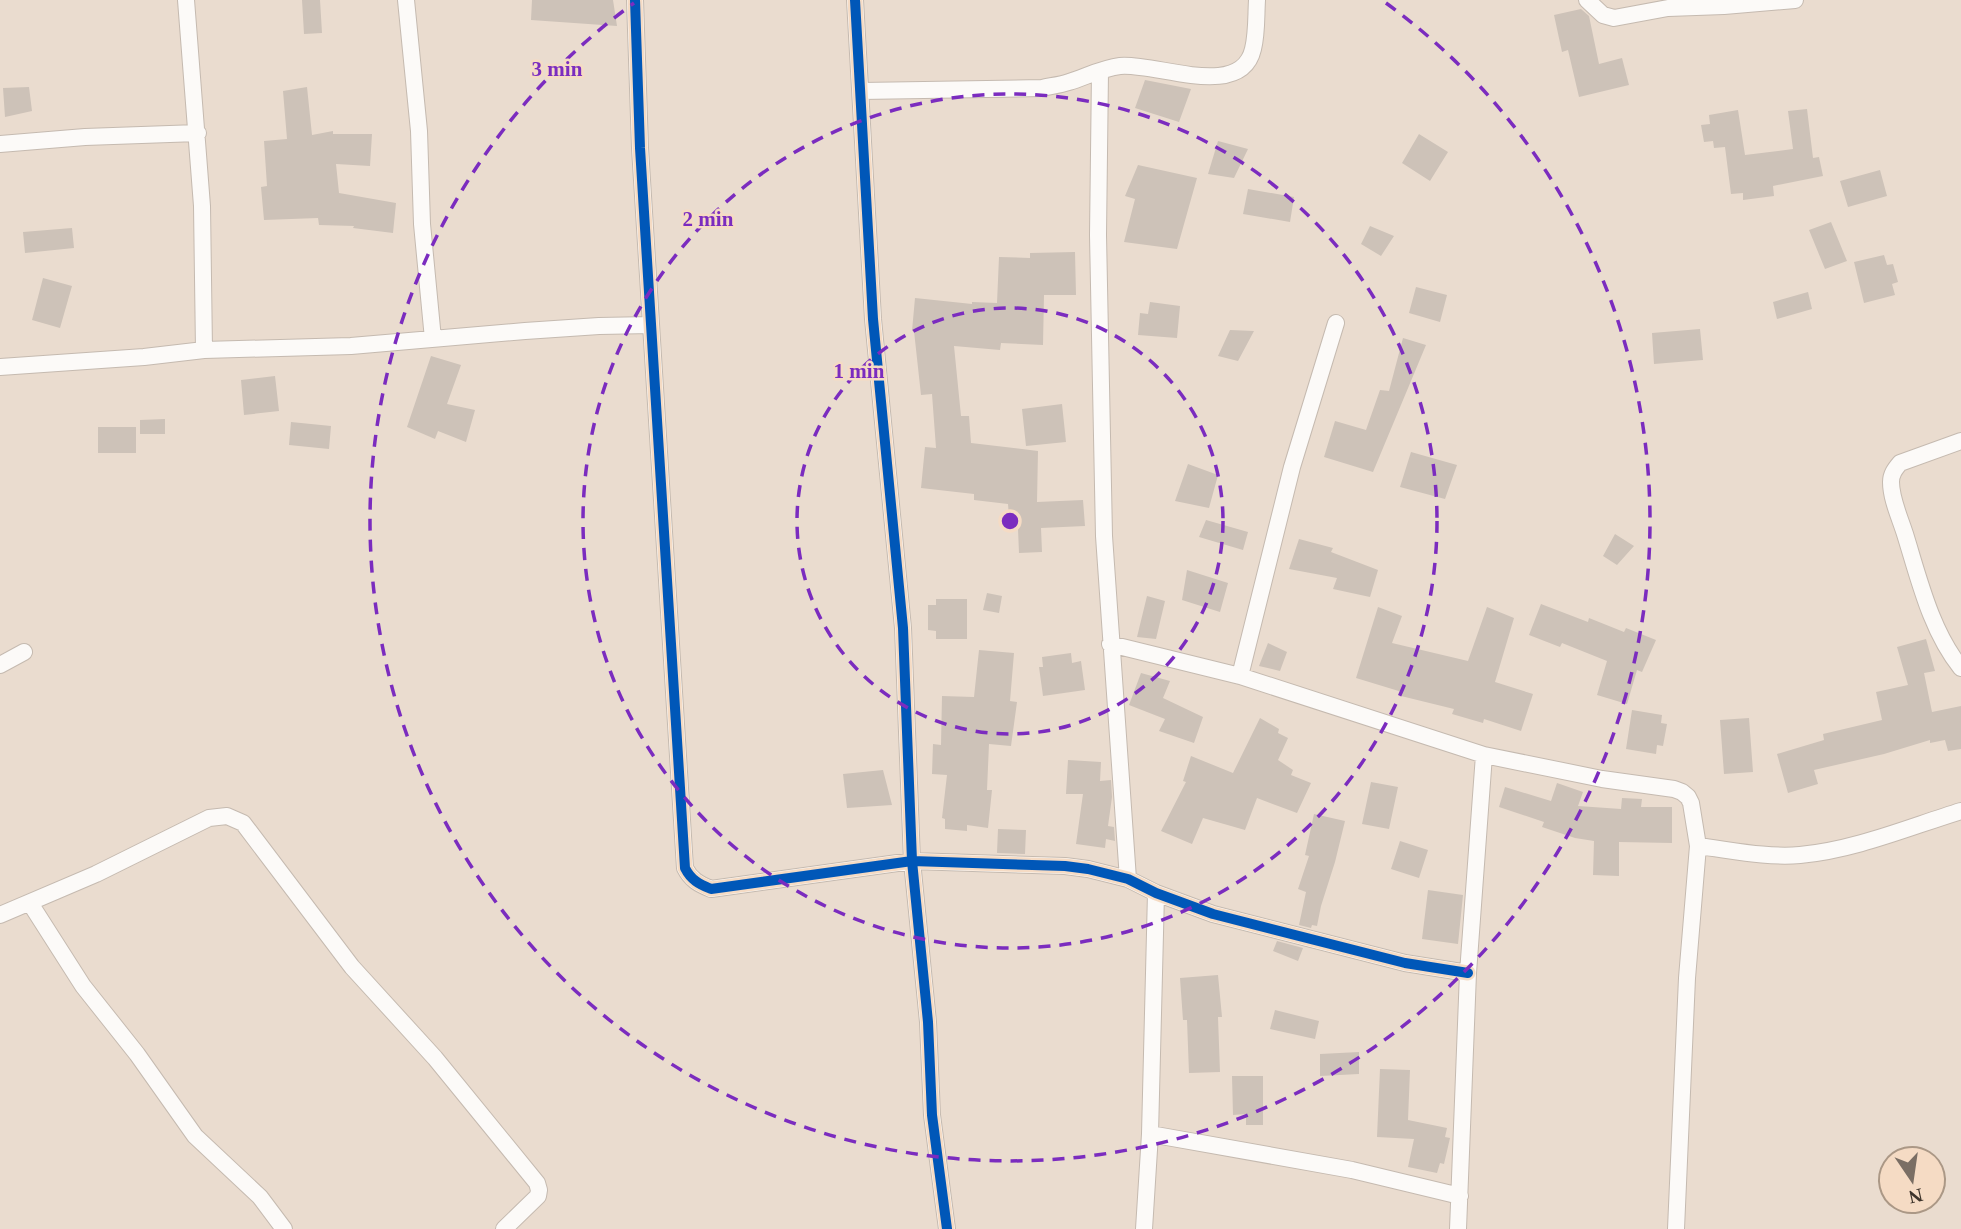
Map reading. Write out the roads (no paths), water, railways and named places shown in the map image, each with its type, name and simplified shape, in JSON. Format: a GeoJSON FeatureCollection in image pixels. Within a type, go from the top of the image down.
{"type":"FeatureCollection","features":[{"type":"Feature","properties":{"kind":"street"},"geometry":{"type":"LineString","coordinates":[[186,0],[198,133],[204,260],[204,350]]}},
{"type":"Feature","properties":{"kind":"street"},"geometry":{"type":"LineString","coordinates":[[406,0],[419,131],[422,223],[433,339]]}},
{"type":"Feature","properties":{"kind":"street"},"geometry":{"type":"LineString","coordinates":[[635,0],[640,148],[685,868],[689,876],[696,883],[711,889],[912,861],[1065,866],[1128,879],[1156,893],[1213,914],[1253,925],[1405,963],[1468,973]]}},
{"type":"Feature","properties":{"kind":"street"},"geometry":{"type":"LineString","coordinates":[[855,0],[873,319],[903,628],[912,861],[928,1022],[932,1115],[947,1229]]}},
{"type":"Feature","properties":{"kind":"street"},"geometry":{"type":"LineString","coordinates":[[861,91],[1042,88],[1119,66],[1138,66],[1206,78],[1225,75],[1239,69],[1253,51],[1258,0]]}},
{"type":"Feature","properties":{"kind":"street"},"geometry":{"type":"LineString","coordinates":[[1587,0],[1603,15],[1614,18],[1668,8],[1795,0]]}},
{"type":"Feature","properties":{"kind":"street"},"geometry":{"type":"LineString","coordinates":[[1100,72],[1097,235],[1104,536],[1128,879]]}},
{"type":"Feature","properties":{"kind":"street"},"geometry":{"type":"LineString","coordinates":[[0,144],[85,137],[198,133]]}},
{"type":"Feature","properties":{"kind":"street"},"geometry":{"type":"LineString","coordinates":[[1240,676],[1292,467],[1336,323]]}},
{"type":"Feature","properties":{"kind":"street"},"geometry":{"type":"LineString","coordinates":[[0,367],[204,350],[351,346],[599,326],[651,325]]}},
{"type":"Feature","properties":{"kind":"street"},"geometry":{"type":"LineString","coordinates":[[1961,441],[1900,463],[1893,471],[1891,480],[1894,498],[1926,599],[1948,653],[1961,668]]}},
{"type":"Feature","properties":{"kind":"street"},"geometry":{"type":"LineString","coordinates":[[1110,644],[1240,676],[1484,755],[1682,792],[1691,803],[1698,846],[1687,978],[1676,1229]]}},
{"type":"Feature","properties":{"kind":"street"},"geometry":{"type":"LineString","coordinates":[[0,665],[24,652]]}},
{"type":"Feature","properties":{"kind":"street"},"geometry":{"type":"LineString","coordinates":[[1458,1229],[1468,973],[1484,755]]}},
{"type":"Feature","properties":{"kind":"street"},"geometry":{"type":"LineString","coordinates":[[1698,846],[1801,855],[1869,840],[1961,811]]}},
{"type":"Feature","properties":{"kind":"street"},"geometry":{"type":"LineString","coordinates":[[0,915],[96,874],[209,818],[227,816],[243,823],[352,967],[435,1058],[537,1183],[538,1196],[505,1229]]}},
{"type":"Feature","properties":{"kind":"street"},"geometry":{"type":"LineString","coordinates":[[1143,1229],[1150,1134],[1156,893]]}},
{"type":"Feature","properties":{"kind":"street"},"geometry":{"type":"LineString","coordinates":[[30,903],[83,986],[137,1054],[195,1136],[260,1197],[284,1229]]}},
{"type":"Feature","properties":{"kind":"street"},"geometry":{"type":"LineString","coordinates":[[1150,1134],[1352,1170],[1460,1196]]}}]}
